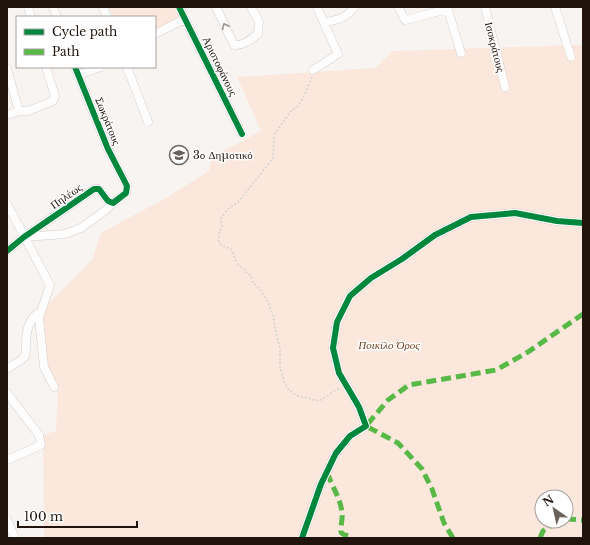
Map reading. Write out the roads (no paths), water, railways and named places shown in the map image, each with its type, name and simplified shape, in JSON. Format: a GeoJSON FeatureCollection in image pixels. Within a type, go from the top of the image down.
{"type":"FeatureCollection","features":[{"type":"Feature","properties":{"kind":"street","name":"Αριστοφάνους"},"geometry":{"type":"LineString","coordinates":[[179,7],[242,134]]}},
{"type":"Feature","properties":{"kind":"street"},"geometry":{"type":"LineString","coordinates":[[216,7],[234,45],[239,46],[245,44],[258,34],[259,22],[251,7]]}},
{"type":"Feature","properties":{"kind":"street"},"geometry":{"type":"LineString","coordinates":[[313,70],[338,54],[317,7]]}},
{"type":"Feature","properties":{"kind":"street"},"geometry":{"type":"LineString","coordinates":[[324,22],[335,21],[346,16],[354,7]]}},
{"type":"Feature","properties":{"kind":"street"},"geometry":{"type":"LineString","coordinates":[[398,7],[405,20],[447,8],[461,53]]}},
{"type":"Feature","properties":{"kind":"street","name":"Ισοκράτους"},"geometry":{"type":"LineString","coordinates":[[485,7],[505,87]]}},
{"type":"Feature","properties":{"kind":"street"},"geometry":{"type":"LineString","coordinates":[[555,7],[571,56]]}},
{"type":"Feature","properties":{"kind":"street"},"geometry":{"type":"LineString","coordinates":[[156,34],[185,19]]}},
{"type":"Feature","properties":{"kind":"street"},"geometry":{"type":"LineString","coordinates":[[7,115],[19,111],[28,111],[54,101],[55,96],[46,68]]}},
{"type":"Feature","properties":{"kind":"street","name":"Σωκράτους"},"geometry":{"type":"LineString","coordinates":[[76,68],[108,149],[127,186],[126,193],[113,203]]}},
{"type":"Feature","properties":{"kind":"street"},"geometry":{"type":"LineString","coordinates":[[79,75],[97,68]]}},
{"type":"Feature","properties":{"kind":"street"},"geometry":{"type":"LineString","coordinates":[[127,68],[148,122]]}},
{"type":"Feature","properties":{"kind":"street"},"geometry":{"type":"LineString","coordinates":[[7,69],[19,111]]}},
{"type":"Feature","properties":{"kind":"street","name":"Πηλέως"},"geometry":{"type":"LineString","coordinates":[[7,251],[24,237],[94,189],[99,189],[108,201],[113,203]]}},
{"type":"Feature","properties":{"kind":"street"},"geometry":{"type":"LineString","coordinates":[[24,237],[65,234],[81,228],[113,203]]}},
{"type":"Feature","properties":{"kind":"street"},"geometry":{"type":"LineString","coordinates":[[7,204],[50,285],[39,318],[44,367],[54,387]]}},
{"type":"Feature","properties":{"kind":"street"},"geometry":{"type":"LineString","coordinates":[[302,538],[321,484],[336,453],[350,436],[366,426],[359,407],[339,373],[333,348],[337,322],[350,296],[371,278],[402,260],[435,234],[471,217],[515,213],[557,221],[583,223]]}},
{"type":"Feature","properties":{"kind":"street"},"geometry":{"type":"LineString","coordinates":[[7,369],[24,357],[26,352],[27,328],[32,319],[41,311]]}},
{"type":"Feature","properties":{"kind":"street"},"geometry":{"type":"LineString","coordinates":[[7,392],[39,435],[41,445],[7,460]]}},
{"type":"Feature","properties":{"kind":"street"},"geometry":{"type":"LineString","coordinates":[[7,519],[13,537]]}},
{"type":"Feature","properties":{"kind":"place","name":"3ο Δημοτικό"},"geometry":{"type":"Point","coordinates":[179,155]}},
{"type":"Feature","properties":{"kind":"park label","name":"Ποικίλο Όρος"},"geometry":{"type":"Point","coordinates":[389,345]}}]}
